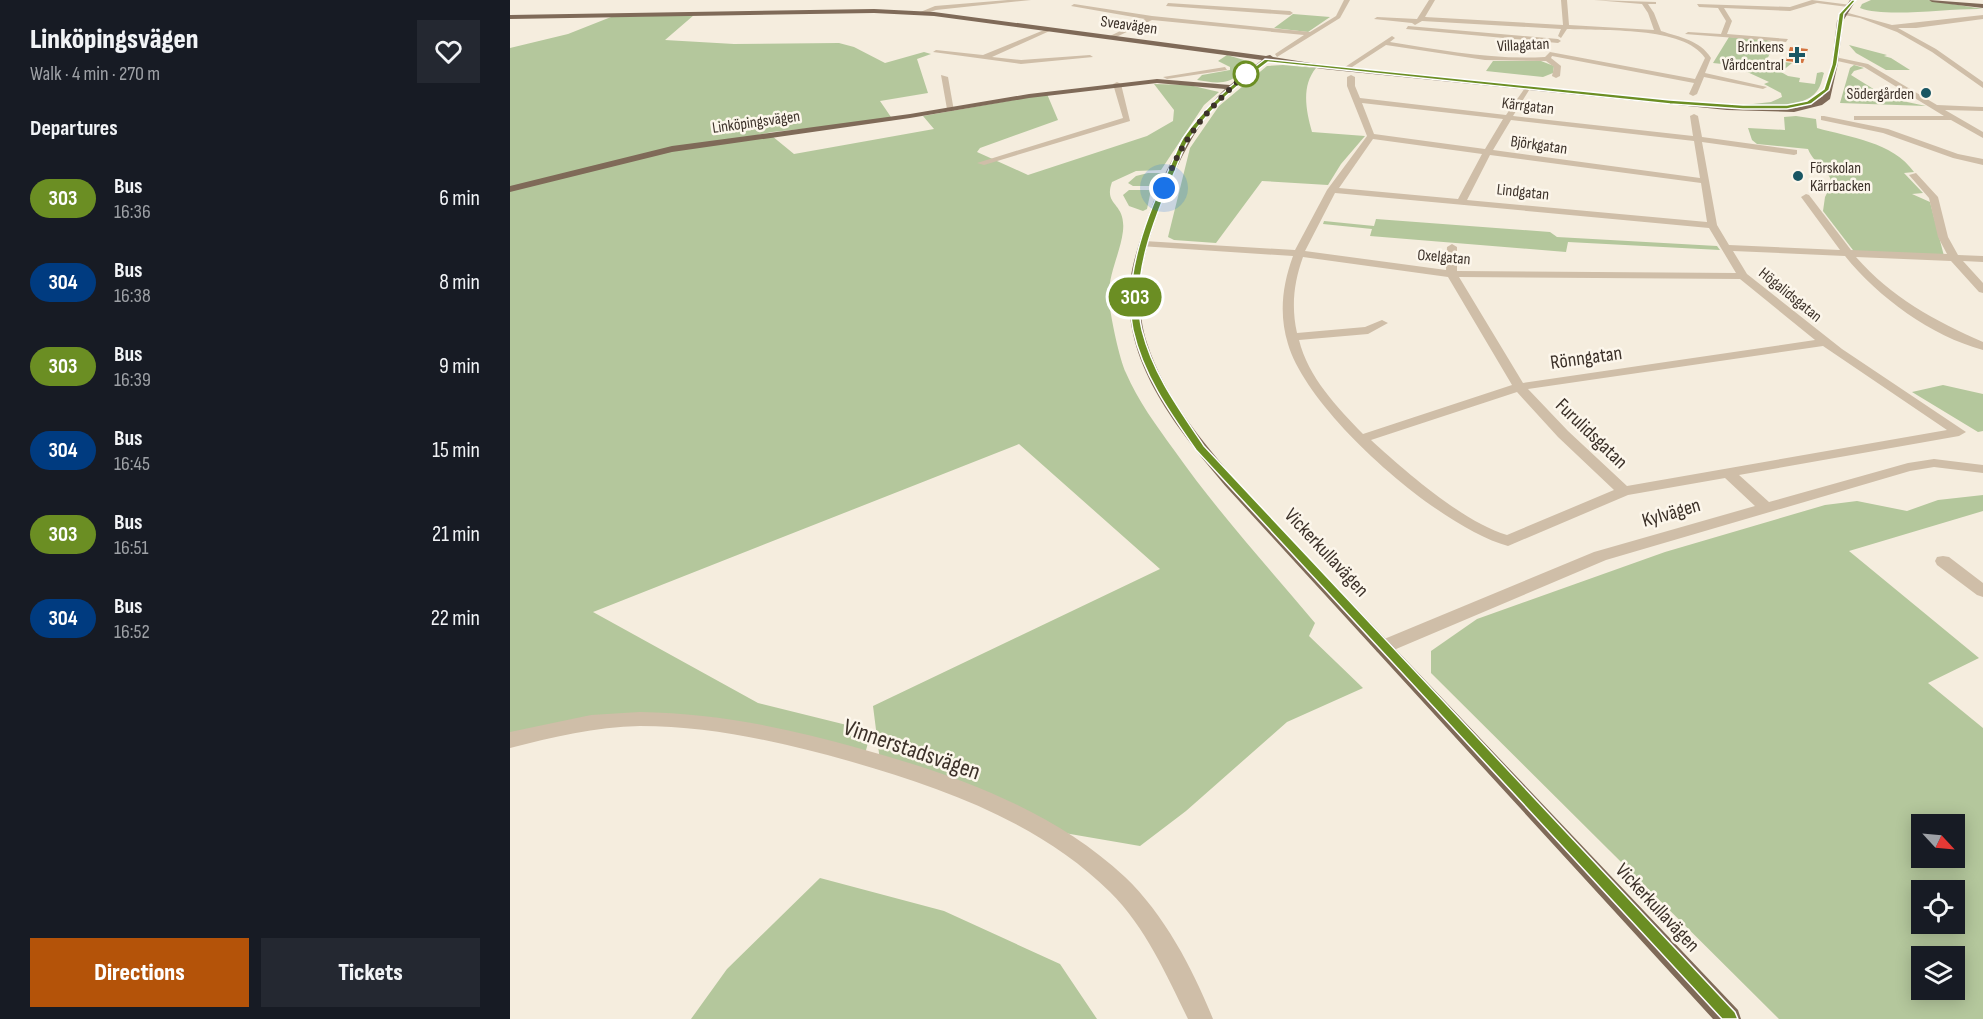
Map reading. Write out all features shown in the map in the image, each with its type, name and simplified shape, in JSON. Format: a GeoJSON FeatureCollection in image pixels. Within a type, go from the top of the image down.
{"type":"FeatureCollection","features":[{"type":"Feature","properties":{"kind":"main road"},"geometry":{"type":"LineString","coordinates":[[1932,0],[1983,5]]}},
{"type":"Feature","properties":{"kind":"main road"},"geometry":{"type":"LineString","coordinates":[[1948,0],[1983,5]]}},
{"type":"Feature","properties":{"kind":"main road"},"geometry":{"type":"LineString","coordinates":[[1841,14],[1850,3]]}},
{"type":"Feature","properties":{"kind":"main road","name":"Sveavägen"},"geometry":{"type":"LineString","coordinates":[[510,17],[840,11],[921,13],[1271,58],[1349,73],[1527,87],[1694,110],[1789,110],[1823,101],[1827,97],[1841,14]]}},
{"type":"Feature","properties":{"kind":"main road","name":"Vickerkullavägen"},"geometry":{"type":"LineString","coordinates":[[1271,58],[1231,87],[1200,119],[1176,155],[1144,244],[1138,263],[1134,307],[1138,330],[1161,391],[1179,419],[1214,464],[1729,1019]]}},
{"type":"Feature","properties":{"kind":"main road","name":"Linköpingsvägen"},"geometry":{"type":"LineString","coordinates":[[510,189],[672,149],[1029,96],[1157,81],[1231,87]]}},
{"type":"Feature","properties":{"kind":"street"},"geometry":{"type":"LineString","coordinates":[[921,13],[935,8],[1028,0]]}},
{"type":"Feature","properties":{"kind":"street"},"geometry":{"type":"LineString","coordinates":[[1112,37],[1152,18],[1168,5],[1179,0]]}},
{"type":"Feature","properties":{"kind":"street"},"geometry":{"type":"LineString","coordinates":[[1271,58],[1338,17],[1347,0]]}},
{"type":"Feature","properties":{"kind":"street"},"geometry":{"type":"LineString","coordinates":[[1432,0],[1419,20],[1384,43],[1349,73],[1371,136],[1332,189],[1300,253],[1288,293],[1291,337],[1316,387],[1332,409],[1361,439],[1430,495],[1503,540],[1514,540],[1624,491],[1727,472],[1765,507]]}},
{"type":"Feature","properties":{"kind":"street"},"geometry":{"type":"LineString","coordinates":[[1556,76],[1558,66],[1549,56],[1566,27],[1564,0]]}},
{"type":"Feature","properties":{"kind":"street"},"geometry":{"type":"LineString","coordinates":[[1597,0],[1655,3]]}},
{"type":"Feature","properties":{"kind":"street"},"geometry":{"type":"LineString","coordinates":[[1699,2],[1718,6],[1786,9],[1800,8],[1815,1],[1850,3]]}},
{"type":"Feature","properties":{"kind":"street"},"geometry":{"type":"LineString","coordinates":[[1643,2],[1651,13],[1658,32]]}},
{"type":"Feature","properties":{"kind":"street"},"geometry":{"type":"LineString","coordinates":[[1168,5],[1261,7],[1290,13]]}},
{"type":"Feature","properties":{"kind":"street"},"geometry":{"type":"LineString","coordinates":[[1074,6],[1152,18],[1311,34]]}},
{"type":"Feature","properties":{"kind":"street"},"geometry":{"type":"LineString","coordinates":[[1718,6],[1729,21],[1723,36]]}},
{"type":"Feature","properties":{"kind":"street"},"geometry":{"type":"LineString","coordinates":[[1786,9],[1794,19]]}},
{"type":"Feature","properties":{"kind":"street"},"geometry":{"type":"LineString","coordinates":[[1841,14],[1868,18],[1891,26],[1940,52],[1983,86]]}},
{"type":"Feature","properties":{"kind":"street"},"geometry":{"type":"LineString","coordinates":[[1891,26],[1916,26],[1983,17]]}},
{"type":"Feature","properties":{"kind":"street"},"geometry":{"type":"LineString","coordinates":[[1377,19],[1658,32],[1699,48],[1707,54],[1708,58],[1693,94]]}},
{"type":"Feature","properties":{"kind":"street"},"geometry":{"type":"LineString","coordinates":[[1220,32],[1229,26]]}},
{"type":"Feature","properties":{"kind":"street"},"geometry":{"type":"LineString","coordinates":[[1408,28],[1558,41]]}},
{"type":"Feature","properties":{"kind":"street"},"geometry":{"type":"LineString","coordinates":[[984,58],[1051,29]]}},
{"type":"Feature","properties":{"kind":"street"},"geometry":{"type":"LineString","coordinates":[[1688,34],[1786,40]]}},
{"type":"Feature","properties":{"kind":"street","name":"Villagatan"},"geometry":{"type":"LineString","coordinates":[[1384,43],[1493,59],[1549,56],[1699,78]]}},
{"type":"Feature","properties":{"kind":"street"},"geometry":{"type":"LineString","coordinates":[[936,52],[1021,62],[1090,57]]}},
{"type":"Feature","properties":{"kind":"street"},"geometry":{"type":"LineString","coordinates":[[1835,59],[1866,65],[1983,136]]}},
{"type":"Feature","properties":{"kind":"street"},"geometry":{"type":"LineString","coordinates":[[1167,77],[1225,69]]}},
{"type":"Feature","properties":{"kind":"street"},"geometry":{"type":"LineString","coordinates":[[1188,82],[1196,73]]}},
{"type":"Feature","properties":{"kind":"street"},"geometry":{"type":"LineString","coordinates":[[944,77],[951,109]]}},
{"type":"Feature","properties":{"kind":"street"},"geometry":{"type":"LineString","coordinates":[[1699,78],[1763,87]]}},
{"type":"Feature","properties":{"kind":"street"},"geometry":{"type":"LineString","coordinates":[[981,164],[1127,118],[1117,84]]}},
{"type":"Feature","properties":{"kind":"street"},"geometry":{"type":"LineString","coordinates":[[1462,200],[1474,173],[1527,87]]}},
{"type":"Feature","properties":{"kind":"street","name":"Kärrgatan"},"geometry":{"type":"LineString","coordinates":[[1357,100],[1776,148],[1794,152]]}},
{"type":"Feature","properties":{"kind":"street"},"geometry":{"type":"LineString","coordinates":[[1933,107],[1983,109]]}},
{"type":"Feature","properties":{"kind":"street","name":"Högalidsgatan"},"geometry":{"type":"LineString","coordinates":[[1694,110],[1712,225],[1743,276],[1824,342],[1959,432],[1727,472]]}},
{"type":"Feature","properties":{"kind":"street"},"geometry":{"type":"LineString","coordinates":[[1952,118],[1824,118],[1885,131],[1956,156],[1983,162]]}},
{"type":"Feature","properties":{"kind":"street","name":"Björkgatan"},"geometry":{"type":"LineString","coordinates":[[1371,136],[1704,181]]}},
{"type":"Feature","properties":{"kind":"street"},"geometry":{"type":"LineString","coordinates":[[1913,175],[1933,197],[1940,214],[1943,237],[1954,258],[1983,290]]}},
{"type":"Feature","properties":{"kind":"street","name":"Lindgatan"},"geometry":{"type":"LineString","coordinates":[[1332,189],[1712,225]]}},
{"type":"Feature","properties":{"kind":"street"},"geometry":{"type":"LineString","coordinates":[[1806,197],[1874,283],[1930,321],[1983,346]]}},
{"type":"Feature","properties":{"kind":"street","name":"Oxelgatan"},"geometry":{"type":"LineString","coordinates":[[1144,244],[1300,253],[1452,274],[1743,276]]}},
{"type":"Feature","properties":{"kind":"street"},"geometry":{"type":"LineString","coordinates":[[1452,247],[1452,274]]}},
{"type":"Feature","properties":{"kind":"street"},"geometry":{"type":"LineString","coordinates":[[1725,248],[1983,260]]}},
{"type":"Feature","properties":{"kind":"street","name":"Furulidsgatan"},"geometry":{"type":"LineString","coordinates":[[1452,274],[1519,387],[1563,434],[1624,491]]}},
{"type":"Feature","properties":{"kind":"street"},"geometry":{"type":"LineString","coordinates":[[1291,337],[1368,330],[1382,324]]}},
{"type":"Feature","properties":{"kind":"street","name":"Rönngatan"},"geometry":{"type":"LineString","coordinates":[[1361,439],[1519,387],[1824,342]]}},
{"type":"Feature","properties":{"kind":"street","name":"Kylvägen"},"geometry":{"type":"LineString","coordinates":[[1383,647],[1600,556],[1765,507],[1922,464],[1949,464],[1983,469]]}},
{"type":"Feature","properties":{"kind":"street"},"geometry":{"type":"LineString","coordinates":[[1943,561],[1983,591]]}},
{"type":"Feature","properties":{"kind":"street","name":"Vinnerstadsvägen"},"geometry":{"type":"LineString","coordinates":[[510,740],[564,727],[615,720],[656,719],[741,727],[781,735],[891,765],[1000,806],[1066,842],[1119,886],[1144,915],[1167,951],[1201,1019]]}},
{"type":"Feature","properties":{"kind":"green space"},"geometry":{"type":"Polygon","coordinates":[[[1871,0],[1928,0],[1983,9],[1886,12],[1860,8],[1862,4],[1871,0]]]}},
{"type":"Feature","properties":{"kind":"green space"},"geometry":{"type":"Polygon","coordinates":[[[1293,14],[1330,17],[1308,32],[1274,28],[1293,14]]]}},
{"type":"Feature","properties":{"kind":"green space"},"geometry":{"type":"Polygon","coordinates":[[[694,15],[665,40],[734,44],[839,43],[854,47],[885,63],[924,52],[931,54],[917,59],[928,93],[880,101],[893,120],[772,132],[709,145],[772,136],[794,154],[934,129],[923,116],[1047,94],[1058,120],[980,148],[977,152],[1028,175],[1147,136],[1173,121],[1174,110],[1154,84],[1189,85],[1219,92],[1204,105],[1161,170],[1136,171],[1112,182],[1110,196],[1123,221],[1123,231],[1109,292],[1118,348],[1123,366],[1136,393],[1190,473],[1315,623],[1309,636],[1363,688],[1287,722],[1186,811],[1140,846],[1041,829],[880,761],[873,706],[1160,569],[1019,444],[593,612],[758,703],[871,731],[864,758],[798,738],[644,718],[510,741],[510,48],[568,34],[611,17],[694,15]]]}},
{"type":"Feature","properties":{"kind":"green space"},"geometry":{"type":"Polygon","coordinates":[[[1729,37],[1764,39],[1774,43],[1767,60],[1792,63],[1781,72],[1800,78],[1799,82],[1815,84],[1817,73],[1824,73],[1818,89],[1811,97],[1793,104],[1744,105],[1771,102],[1782,97],[1781,93],[1764,84],[1769,82],[1732,65],[1713,63],[1729,37]]]}},
{"type":"Feature","properties":{"kind":"green space"},"geometry":{"type":"Polygon","coordinates":[[[1849,45],[1887,55],[1884,56],[1910,70],[1886,70],[1856,53],[1849,45]]]}},
{"type":"Feature","properties":{"kind":"green space"},"geometry":{"type":"Polygon","coordinates":[[[1227,55],[1254,63],[1234,74],[1237,75],[1229,81],[1197,80],[1202,75],[1230,70],[1230,67],[1218,61],[1227,55]]]}},
{"type":"Feature","properties":{"kind":"green space"},"geometry":{"type":"Polygon","coordinates":[[[1493,61],[1541,61],[1554,66],[1553,73],[1543,77],[1486,71],[1493,61]]]}},
{"type":"Feature","properties":{"kind":"green space"},"geometry":{"type":"Polygon","coordinates":[[[1854,65],[1864,68],[1854,71],[1851,75],[1888,98],[1926,106],[1840,103],[1850,68],[1854,65]]]}},
{"type":"Feature","properties":{"kind":"green space"},"geometry":{"type":"Polygon","coordinates":[[[1267,66],[1316,68],[1308,83],[1306,99],[1312,132],[1365,136],[1341,164],[1328,185],[1262,181],[1216,243],[1174,240],[1168,237],[1190,148],[1219,106],[1267,66]]]}},
{"type":"Feature","properties":{"kind":"green space"},"geometry":{"type":"Polygon","coordinates":[[[1784,117],[1816,119],[1817,128],[1883,147],[1905,162],[1914,172],[1904,173],[1923,193],[1912,194],[1930,202],[1944,256],[1856,254],[1823,211],[1825,197],[1832,183],[1827,172],[1808,149],[1757,144],[1752,140],[1748,128],[1785,130],[1784,117]]]}},
{"type":"Feature","properties":{"kind":"green space"},"geometry":{"type":"Polygon","coordinates":[[[1164,173],[1155,186],[1133,186],[1128,183],[1136,176],[1164,173]]]}},
{"type":"Feature","properties":{"kind":"green space"},"geometry":{"type":"Polygon","coordinates":[[[1129,190],[1151,190],[1147,209],[1143,211],[1129,206],[1123,195],[1129,190]]]}},
{"type":"Feature","properties":{"kind":"green space"},"geometry":{"type":"Polygon","coordinates":[[[1376,219],[1550,232],[1557,237],[1717,246],[1720,250],[1568,242],[1566,252],[1370,236],[1372,229],[1323,224],[1324,221],[1374,226],[1376,219]]]}},
{"type":"Feature","properties":{"kind":"green space"},"geometry":{"type":"Polygon","coordinates":[[[1943,385],[1983,394],[1983,431],[1978,432],[1912,392],[1943,385]]]}},
{"type":"Feature","properties":{"kind":"green space"},"geometry":{"type":"Polygon","coordinates":[[[1983,495],[1983,511],[1849,551],[1979,658],[1928,683],[1983,728],[1983,1019],[1779,1019],[1431,673],[1431,651],[1477,619],[1665,552],[1825,505],[1857,501],[1907,511],[1938,500],[1983,495]]]}},
{"type":"Feature","properties":{"kind":"green space"},"geometry":{"type":"Polygon","coordinates":[[[820,878],[944,911],[1060,964],[1097,1019],[691,1019],[727,969],[820,878]]]}},
{"type":"Feature","properties":{"kind":"building","name":"Brinkens Vårdcentral"},"geometry":{"type":"Polygon","coordinates":[[[1790,47],[1808,49],[1803,63],[1786,61],[1790,47]]]}},
{"type":"Feature","properties":{"kind":"bus line","name":"303"},"geometry":{"type":"LineString","coordinates":[[1729,1019],[1200,448],[1161,391],[1147,358],[1138,330],[1134,307],[1135,285],[1138,263],[1176,155],[1205,112],[1235,83],[1266,60],[1670,102],[1762,108],[1787,107],[1809,102],[1827,90],[1834,64],[1841,14],[1854,0]]}},
{"type":"Feature","properties":{"kind":"place","name":"Brinkens Vårdcentral"},"geometry":{"type":"Point","coordinates":[1797,55]}},
{"type":"Feature","properties":{"kind":"place","name":"Södergården"},"geometry":{"type":"Point","coordinates":[1926,93]}},
{"type":"Feature","properties":{"kind":"place","name":"Förskolan Kärrbacken"},"geometry":{"type":"Point","coordinates":[1798,176]}},
{"type":"Feature","properties":{"kind":"route"},"geometry":{"type":"LineString","coordinates":[[1164,188],[1176,155],[1195,125],[1205,112],[1246,74]]}}]}
